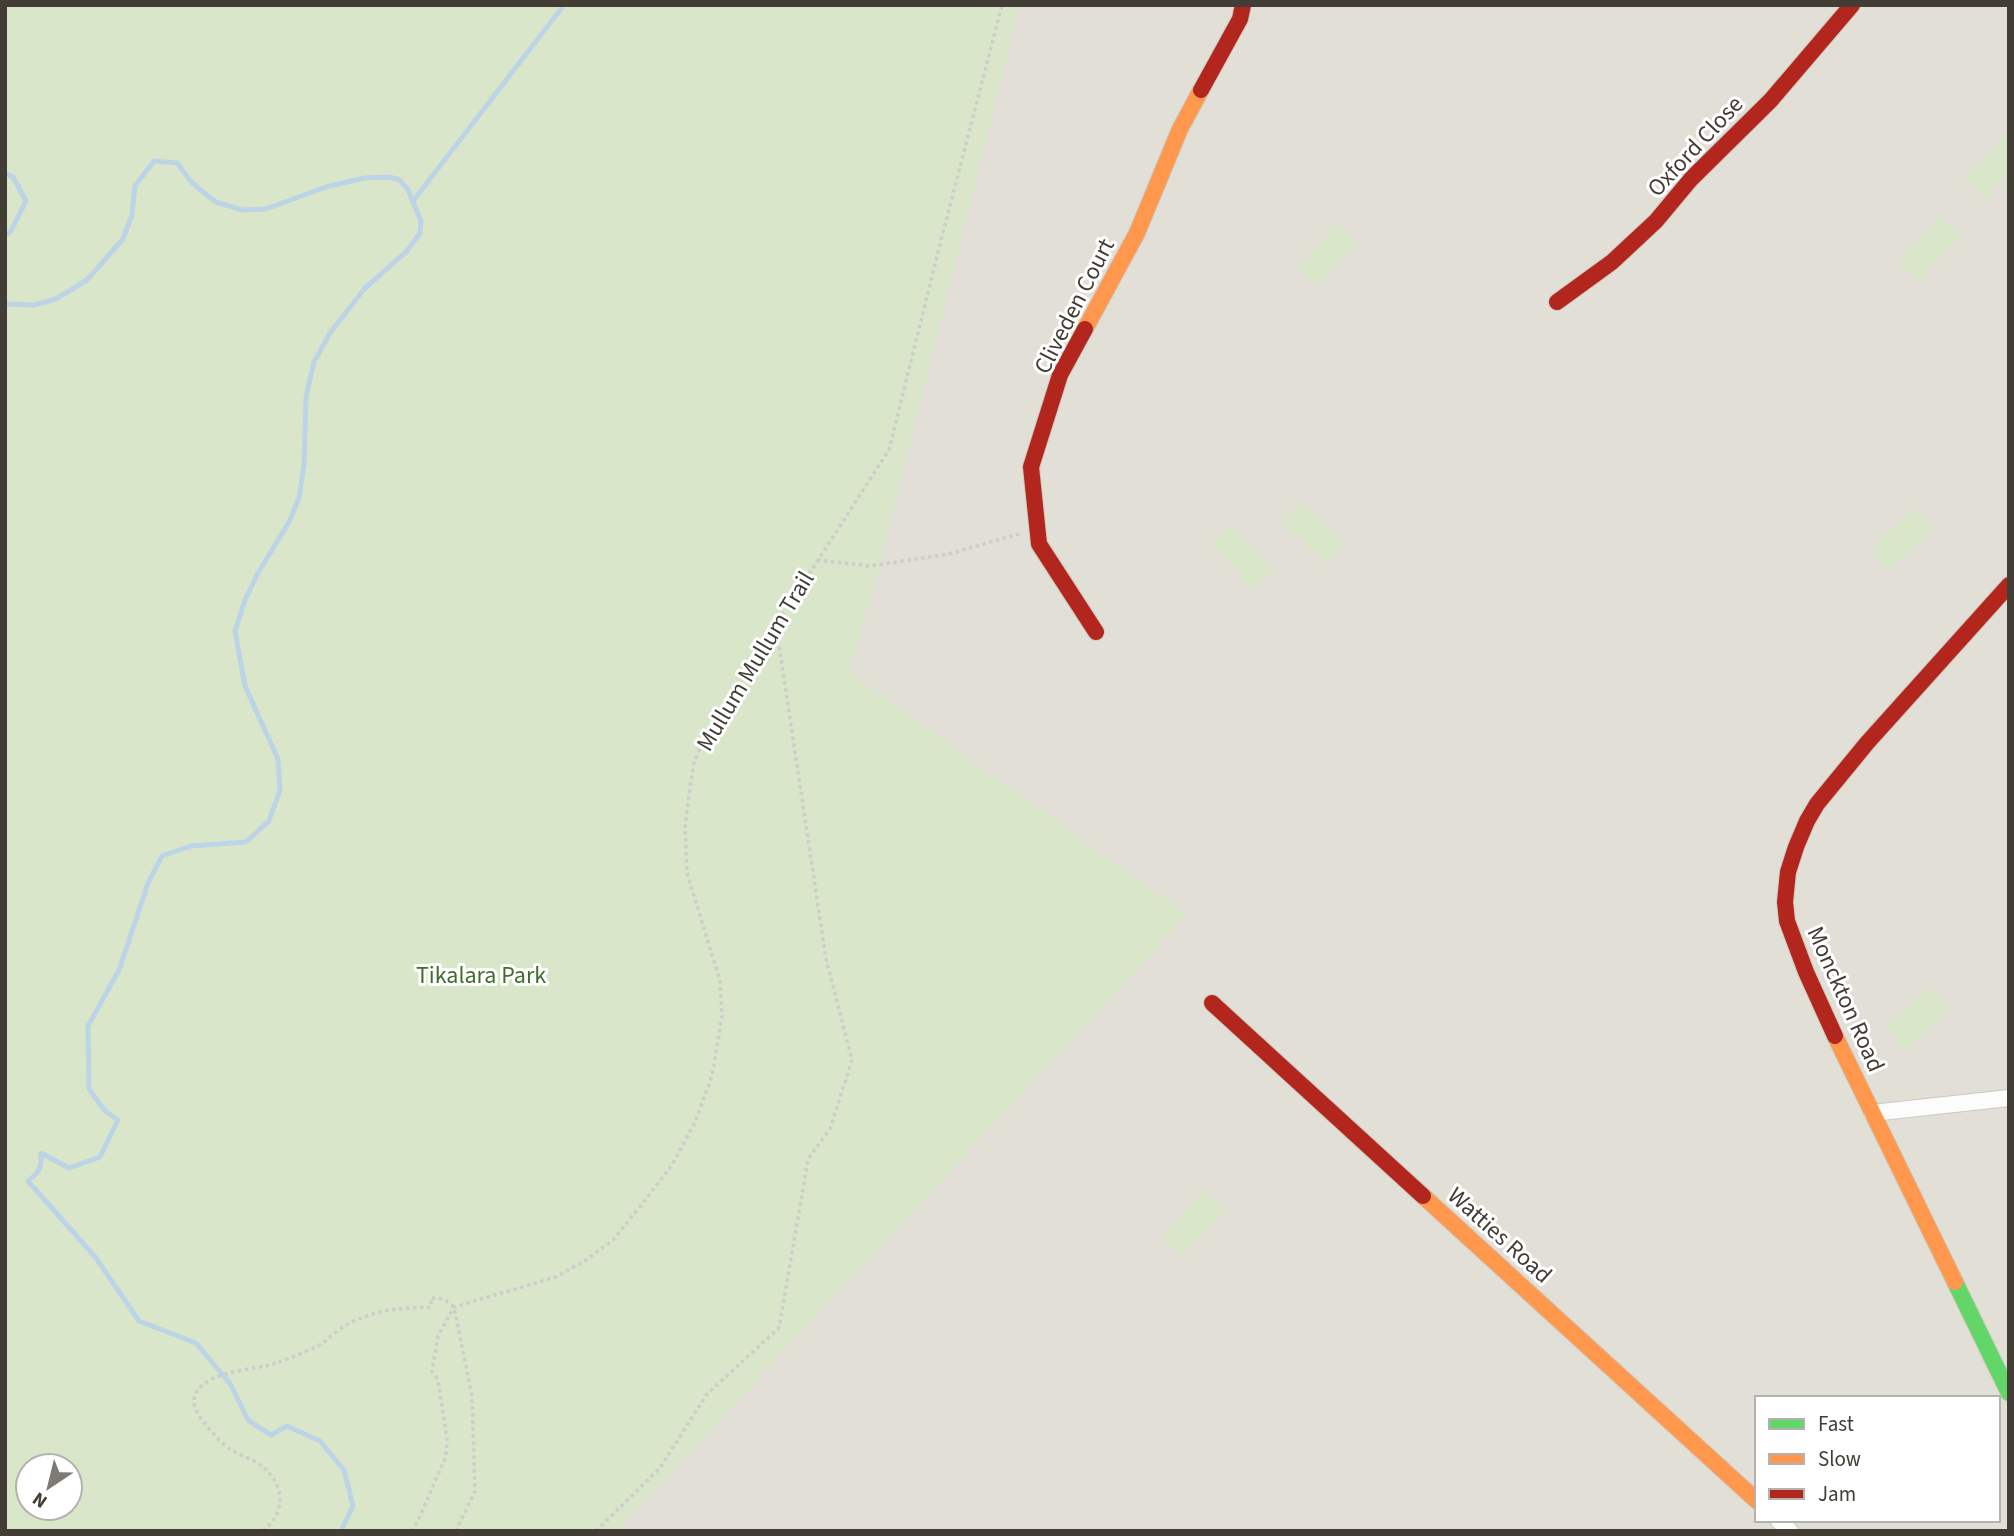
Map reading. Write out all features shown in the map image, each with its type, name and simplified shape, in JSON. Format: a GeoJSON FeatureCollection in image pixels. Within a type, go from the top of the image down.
{"type":"FeatureCollection","features":[{"type":"Feature","properties":{"kind":"street","name":"Cliveden Court"},"geometry":{"type":"LineString","coordinates":[[1096,632],[1039,544],[1031,467],[1060,375],[1137,233],[1180,129],[1240,19],[1242,5]]}},
{"type":"Feature","properties":{"kind":"street","name":"Oxford Close"},"geometry":{"type":"LineString","coordinates":[[1557,302],[1612,262],[1656,221],[1691,179],[1771,100],[1852,5]]}},
{"type":"Feature","properties":{"kind":"street","name":"Monckton Road"},"geometry":{"type":"LineString","coordinates":[[2009,585],[1831,786],[1807,821],[1788,872],[1785,902],[1787,920],[1795,945],[1872,1113],[2009,1393]]}},
{"type":"Feature","properties":{"kind":"street","name":"Watties Road"},"geometry":{"type":"LineString","coordinates":[[1212,1003],[1755,1499]]}},
{"type":"Feature","properties":{"kind":"street"},"geometry":{"type":"LineString","coordinates":[[1872,1113],[2009,1098]]}},
{"type":"Feature","properties":{"kind":"path","name":"Mullum Mullum Trail"},"geometry":{"type":"LineString","coordinates":[[263,1531],[274,1520],[280,1506],[280,1491],[276,1481],[263,1467],[230,1449],[204,1423],[195,1411],[194,1399],[198,1387],[240,1370],[272,1364],[319,1345],[343,1327],[369,1315],[387,1310],[431,1307],[431,1298],[444,1299],[454,1307],[556,1277],[613,1240],[672,1165],[695,1122],[712,1076],[722,1016],[720,981],[687,873],[685,826],[694,762],[707,732],[889,450],[1002,5]]}},
{"type":"Feature","properties":{"kind":"path"},"geometry":{"type":"LineString","coordinates":[[817,560],[870,566],[948,554],[1037,528]]}},
{"type":"Feature","properties":{"kind":"path"},"geometry":{"type":"LineString","coordinates":[[596,1531],[660,1468],[707,1394],[779,1328],[808,1159],[830,1129],[852,1060],[826,959],[776,623]]}},
{"type":"Feature","properties":{"kind":"path"},"geometry":{"type":"LineString","coordinates":[[411,1531],[418,1521],[446,1456],[447,1439],[438,1380],[432,1371],[438,1336],[454,1307]]}},
{"type":"Feature","properties":{"kind":"path"},"geometry":{"type":"LineString","coordinates":[[454,1307],[472,1396],[475,1491],[456,1531]]}},
{"type":"Feature","properties":{"kind":"shaded area"},"geometry":{"type":"Polygon","coordinates":[[[1018,5],[2009,5],[2009,1531],[617,1531],[1186,915],[849,672],[873,590],[1018,5]]]}},
{"type":"Feature","properties":{"kind":"green space","name":"Tikalara Park"},"geometry":{"type":"Polygon","coordinates":[[[5,5],[1020,5],[873,590],[849,672],[1187,915],[617,1531],[5,1531],[5,5]]]}},
{"type":"Feature","properties":{"kind":"green space"},"geometry":{"type":"Polygon","coordinates":[[[2005,134],[2009,138],[2009,173],[1985,199],[1964,180],[2005,134]]]}},
{"type":"Feature","properties":{"kind":"green space"},"geometry":{"type":"Polygon","coordinates":[[[1940,216],[1961,235],[1920,280],[1898,261],[1940,216]]]}},
{"type":"Feature","properties":{"kind":"green space"},"geometry":{"type":"Polygon","coordinates":[[[1337,224],[1358,243],[1318,286],[1297,267],[1337,224]]]}},
{"type":"Feature","properties":{"kind":"green space"},"geometry":{"type":"Polygon","coordinates":[[[1301,501],[1345,544],[1325,564],[1281,521],[1301,501]]]}},
{"type":"Feature","properties":{"kind":"green space"},"geometry":{"type":"Polygon","coordinates":[[[1916,508],[1934,529],[1888,570],[1870,549],[1916,508]]]}},
{"type":"Feature","properties":{"kind":"green space"},"geometry":{"type":"Polygon","coordinates":[[[1232,525],[1273,571],[1253,590],[1211,543],[1232,525]]]}},
{"type":"Feature","properties":{"kind":"green space"},"geometry":{"type":"Polygon","coordinates":[[[1931,987],[1951,1009],[1905,1050],[1885,1028],[1931,987]]]}},
{"type":"Feature","properties":{"kind":"green space"},"geometry":{"type":"Polygon","coordinates":[[[1204,1191],[1225,1210],[1183,1256],[1162,1236],[1204,1191]]]}},
{"type":"Feature","properties":{"kind":"waterway"},"geometry":{"type":"LineString","coordinates":[[413,201],[564,5]]}},
{"type":"Feature","properties":{"kind":"waterway"},"geometry":{"type":"LineString","coordinates":[[5,304],[34,305],[56,299],[87,280],[123,239],[132,215],[135,186],[154,161],[177,163],[192,183],[216,202],[242,210],[266,209],[326,187],[364,178],[389,177],[400,180],[408,190],[421,221],[420,233],[406,252],[365,288],[330,333],[314,362],[306,397],[304,465],[299,498],[289,522],[245,600],[235,631],[245,686],[278,759],[280,790],[269,821],[246,842],[191,846],[162,856],[148,883],[119,970],[88,1026],[89,1089],[105,1111],[118,1120],[100,1157],[69,1168],[41,1153],[39,1169],[28,1181],[96,1258],[139,1321],[196,1343],[231,1385],[248,1420],[271,1435],[287,1426],[320,1441],[344,1470],[353,1506],[341,1531]]}},
{"type":"Feature","properties":{"kind":"waterway"},"geometry":{"type":"LineString","coordinates":[[5,173],[13,177],[26,201],[11,231],[5,236]]}},
{"type":"Feature","properties":{"kind":"traffic: fast"},"geometry":{"type":"LineString","coordinates":[[1955,1282],[2009,1393]]}},
{"type":"Feature","properties":{"kind":"traffic: slow"},"geometry":{"type":"LineString","coordinates":[[1085,329],[1137,233],[1180,129],[1201,90]]}},
{"type":"Feature","properties":{"kind":"traffic: slow"},"geometry":{"type":"LineString","coordinates":[[1835,1036],[1955,1282]]}},
{"type":"Feature","properties":{"kind":"traffic: slow"},"geometry":{"type":"LineString","coordinates":[[1423,1196],[1755,1499]]}},
{"type":"Feature","properties":{"kind":"traffic: jam"},"geometry":{"type":"LineString","coordinates":[[1201,90],[1240,19],[1243,5]]}},
{"type":"Feature","properties":{"kind":"traffic: jam"},"geometry":{"type":"LineString","coordinates":[[1557,302],[1612,262],[1656,221],[1691,179],[1771,100],[1852,5]]}},
{"type":"Feature","properties":{"kind":"traffic: jam"},"geometry":{"type":"LineString","coordinates":[[1085,329],[1060,375],[1031,467],[1039,544],[1096,632]]}},
{"type":"Feature","properties":{"kind":"traffic: jam"},"geometry":{"type":"LineString","coordinates":[[1835,1036],[1806,972],[1787,921],[1785,902],[1788,872],[1796,847],[1817,804],[1867,743],[2009,585]]}},
{"type":"Feature","properties":{"kind":"traffic: jam"},"geometry":{"type":"LineString","coordinates":[[1212,1003],[1423,1196]]}}]}
